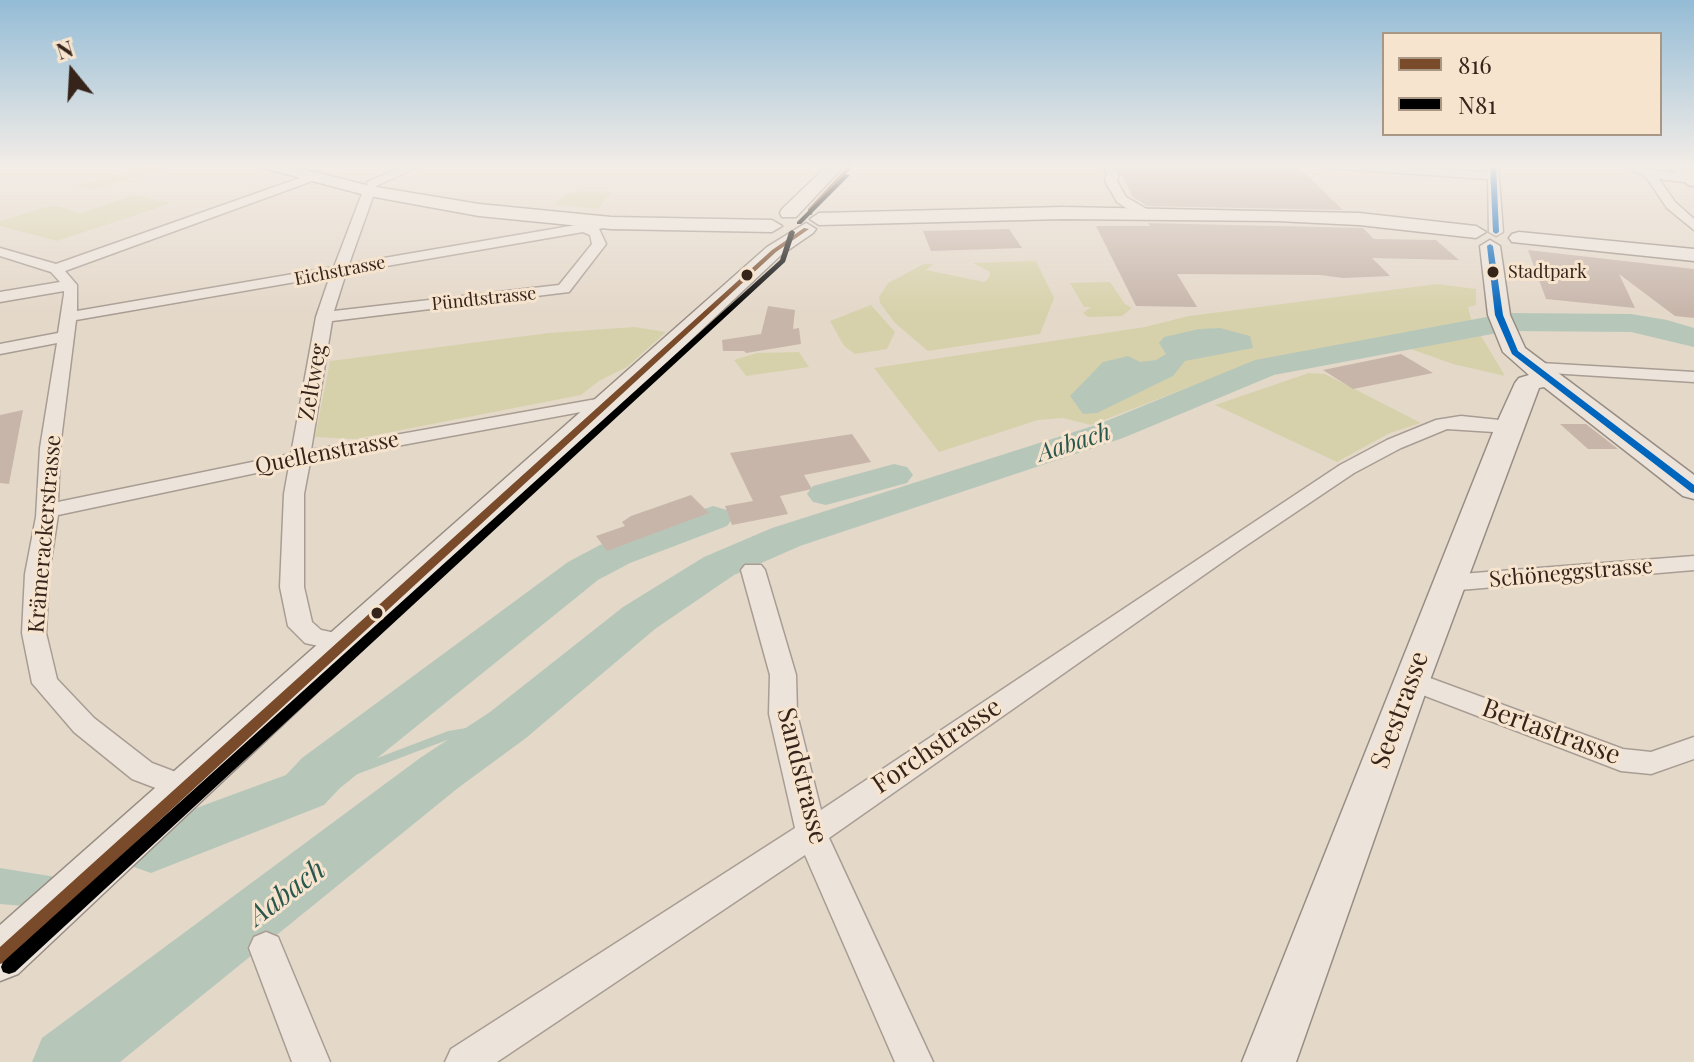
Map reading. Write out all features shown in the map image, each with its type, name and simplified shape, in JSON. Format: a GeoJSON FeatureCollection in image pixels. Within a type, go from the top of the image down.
{"type":"FeatureCollection","features":[{"type":"Feature","properties":{"kind":"main road"},"geometry":{"type":"LineString","coordinates":[[512,215],[597,226],[776,228],[813,222],[954,215]]}},
{"type":"Feature","properties":{"kind":"main road"},"geometry":{"type":"LineString","coordinates":[[577,215],[776,228],[813,222],[1252,219],[1367,224],[1500,242],[1694,258]]}},
{"type":"Feature","properties":{"kind":"main road"},"geometry":{"type":"LineString","coordinates":[[0,957],[608,402],[789,215]]}},
{"type":"Feature","properties":{"kind":"main road"},"geometry":{"type":"LineString","coordinates":[[811,215],[813,222]]}},
{"type":"Feature","properties":{"kind":"main road"},"geometry":{"type":"LineString","coordinates":[[1193,215],[1315,216],[1500,242]]}},
{"type":"Feature","properties":{"kind":"main road"},"geometry":{"type":"LineString","coordinates":[[1500,242],[1515,352],[1546,372],[1694,490]]}},
{"type":"Feature","properties":{"kind":"main road"},"geometry":{"type":"LineString","coordinates":[[1509,321],[1516,283]]}},
{"type":"Feature","properties":{"kind":"main road","name":"Seestrasse"},"geometry":{"type":"LineString","coordinates":[[1269,1062],[1506,434],[1528,383],[1546,372]]}},
{"type":"Feature","properties":{"kind":"street"},"geometry":{"type":"LineString","coordinates":[[0,297],[63,277],[219,215]]}},
{"type":"Feature","properties":{"kind":"street","name":"Zeltweg"},"geometry":{"type":"LineString","coordinates":[[346,643],[314,637],[300,626],[292,587],[294,494],[324,317],[359,215]]}},
{"type":"Feature","properties":{"kind":"street"},"geometry":{"type":"LineString","coordinates":[[1497,215],[1500,242]]}},
{"type":"Feature","properties":{"kind":"street","name":"Eichstrasse"},"geometry":{"type":"LineString","coordinates":[[0,349],[68,327],[338,271],[597,226]]}},
{"type":"Feature","properties":{"kind":"street","name":"Pündtstrasse"},"geometry":{"type":"LineString","coordinates":[[324,317],[564,289],[599,244],[597,226]]}},
{"type":"Feature","properties":{"kind":"street"},"geometry":{"type":"LineString","coordinates":[[0,252],[63,277]]}},
{"type":"Feature","properties":{"kind":"street","name":"Krämerackerstrasse"},"geometry":{"type":"LineString","coordinates":[[63,277],[68,327],[50,448],[47,511],[37,574],[34,633],[45,683],[84,725],[142,771],[187,788]]}},
{"type":"Feature","properties":{"kind":"street"},"geometry":{"type":"LineString","coordinates":[[1546,372],[1605,370],[1694,377]]}},
{"type":"Feature","properties":{"kind":"street","name":"Quellenstrasse"},"geometry":{"type":"LineString","coordinates":[[47,511],[302,458],[608,402]]}},
{"type":"Feature","properties":{"kind":"street","name":"Forchstrasse"},"geometry":{"type":"LineString","coordinates":[[464,1062],[764,866],[1347,469],[1413,435],[1447,431],[1506,434]]}},
{"type":"Feature","properties":{"kind":"street","name":"Schöneggstrasse"},"geometry":{"type":"LineString","coordinates":[[1448,583],[1694,563]]}},
{"type":"Feature","properties":{"kind":"street","name":"Sandstrasse"},"geometry":{"type":"LineString","coordinates":[[753,570],[783,675],[783,714],[811,832],[914,1062]]}},
{"type":"Feature","properties":{"kind":"street","name":"Bertastrasse"},"geometry":{"type":"LineString","coordinates":[[1411,680],[1621,760],[1651,763],[1694,748]]}},
{"type":"Feature","properties":{"kind":"street"},"geometry":{"type":"LineString","coordinates":[[266,948],[311,1062]]}},
{"type":"Feature","properties":{"kind":"shaded area"},"geometry":{"type":"Polygon","coordinates":[[[21,215],[138,215],[119,221],[114,219],[117,221],[57,241],[0,226],[0,221],[21,215]]]}},
{"type":"Feature","properties":{"kind":"shaded area"},"geometry":{"type":"Polygon","coordinates":[[[1036,261],[1054,298],[1040,334],[928,351],[895,323],[880,303],[879,297],[888,283],[924,264],[933,264],[926,270],[984,282],[990,272],[973,263],[1036,261]]]}},
{"type":"Feature","properties":{"kind":"shaded area"},"geometry":{"type":"Polygon","coordinates":[[[1110,282],[1125,304],[1132,308],[1122,316],[1088,317],[1083,313],[1091,307],[1084,307],[1070,283],[1110,282]]]}},
{"type":"Feature","properties":{"kind":"shaded area","name":"Stadtpark"},"geometry":{"type":"Polygon","coordinates":[[[1437,284],[1476,289],[1476,305],[1468,307],[1471,319],[1505,376],[1453,364],[1385,340],[1249,364],[1091,425],[1063,418],[1038,420],[939,452],[874,368],[1145,327],[1189,316],[1437,284]]]}},
{"type":"Feature","properties":{"kind":"shaded area"},"geometry":{"type":"Polygon","coordinates":[[[871,305],[895,332],[887,349],[855,354],[844,346],[830,321],[871,305]]]}},
{"type":"Feature","properties":{"kind":"shaded area"},"geometry":{"type":"Polygon","coordinates":[[[634,327],[666,332],[627,367],[599,381],[581,395],[355,439],[315,437],[330,361],[549,333],[634,327]]]}},
{"type":"Feature","properties":{"kind":"shaded area"},"geometry":{"type":"Polygon","coordinates":[[[1220,328],[1250,336],[1253,348],[1185,361],[1173,376],[1097,413],[1083,414],[1070,396],[1103,362],[1128,356],[1140,362],[1156,360],[1166,354],[1159,343],[1164,337],[1220,328]]]}},
{"type":"Feature","properties":{"kind":"shaded area"},"geometry":{"type":"Polygon","coordinates":[[[799,352],[809,367],[746,376],[734,360],[757,353],[799,352]]]}},
{"type":"Feature","properties":{"kind":"shaded area"},"geometry":{"type":"Polygon","coordinates":[[[1309,373],[1325,374],[1421,423],[1390,433],[1337,462],[1215,405],[1309,373]]]}},
{"type":"Feature","properties":{"kind":"shaded area"},"geometry":{"type":"Polygon","coordinates":[[[0,868],[56,877],[24,906],[0,904],[0,868]]]}},
{"type":"Feature","properties":{"kind":"building"},"geometry":{"type":"Polygon","coordinates":[[[1148,223],[1363,228],[1374,239],[1436,240],[1459,260],[1372,258],[1390,276],[1343,278],[1320,275],[1177,274],[1197,307],[1136,306],[1096,226],[1150,226],[1148,223]]]}},
{"type":"Feature","properties":{"kind":"building"},"geometry":{"type":"Polygon","coordinates":[[[1009,229],[1022,248],[931,251],[923,231],[1009,229]]]}},
{"type":"Feature","properties":{"kind":"building"},"geometry":{"type":"Polygon","coordinates":[[[1528,250],[1694,269],[1694,318],[1675,316],[1619,274],[1635,308],[1546,299],[1528,250]]]}},
{"type":"Feature","properties":{"kind":"building"},"geometry":{"type":"Polygon","coordinates":[[[768,306],[795,310],[793,329],[799,328],[801,344],[746,353],[723,351],[722,340],[761,334],[768,306]]]}},
{"type":"Feature","properties":{"kind":"building"},"geometry":{"type":"Polygon","coordinates":[[[1401,354],[1433,373],[1353,389],[1323,370],[1401,354]]]}},
{"type":"Feature","properties":{"kind":"building"},"geometry":{"type":"Polygon","coordinates":[[[23,410],[9,484],[0,483],[0,415],[23,410]]]}},
{"type":"Feature","properties":{"kind":"building"},"geometry":{"type":"Polygon","coordinates":[[[1560,424],[1586,424],[1618,449],[1588,449],[1560,424]]]}},
{"type":"Feature","properties":{"kind":"building"},"geometry":{"type":"Polygon","coordinates":[[[852,434],[871,462],[804,475],[812,489],[780,496],[788,514],[732,525],[725,506],[753,501],[730,453],[852,434]]]}},
{"type":"Feature","properties":{"kind":"building"},"geometry":{"type":"Polygon","coordinates":[[[691,495],[709,513],[607,551],[596,536],[625,526],[622,522],[631,516],[691,495]]]}},
{"type":"Feature","properties":{"kind":"waterway","name":"Aabach"},"geometry":{"type":"LineString","coordinates":[[66,1062],[439,773],[508,725],[639,618],[719,566],[786,537],[1111,431],[1266,367],[1508,322],[1631,323],[1667,329],[1694,338]]}},
{"type":"Feature","properties":{"kind":"waterway"},"geometry":{"type":"LineString","coordinates":[[826,494],[894,475]]}},
{"type":"Feature","properties":{"kind":"waterway"},"geometry":{"type":"LineString","coordinates":[[151,849],[305,790],[321,773],[583,571],[615,554],[713,518]]}},
{"type":"Feature","properties":{"kind":"waterway","name":"Aabach"},"geometry":{"type":"LineString","coordinates":[[310,788],[449,735],[508,725]]}},
{"type":"Feature","properties":{"kind":"waterway","name":"Aabach"},"geometry":{"type":"LineString","coordinates":[[305,790],[310,788]]}},
{"type":"Feature","properties":{"kind":"transit line","name":"N81"},"geometry":{"type":"LineString","coordinates":[[799,223],[807,215]]}},
{"type":"Feature","properties":{"kind":"transit line"},"geometry":{"type":"LineString","coordinates":[[1495,215],[1496,232]]}},
{"type":"Feature","properties":{"kind":"transit line","name":"816"},"geometry":{"type":"LineString","coordinates":[[0,957],[774,251],[806,229]]}},
{"type":"Feature","properties":{"kind":"transit line","name":"N81"},"geometry":{"type":"LineString","coordinates":[[9,967],[783,261],[792,232]]}},
{"type":"Feature","properties":{"kind":"transit line"},"geometry":{"type":"LineString","coordinates":[[1490,246],[1499,315],[1515,352],[1694,490]]}},
{"type":"Feature","properties":{"kind":"place","name":"Stadtpark"},"geometry":{"type":"Point","coordinates":[1493,272]}}]}
